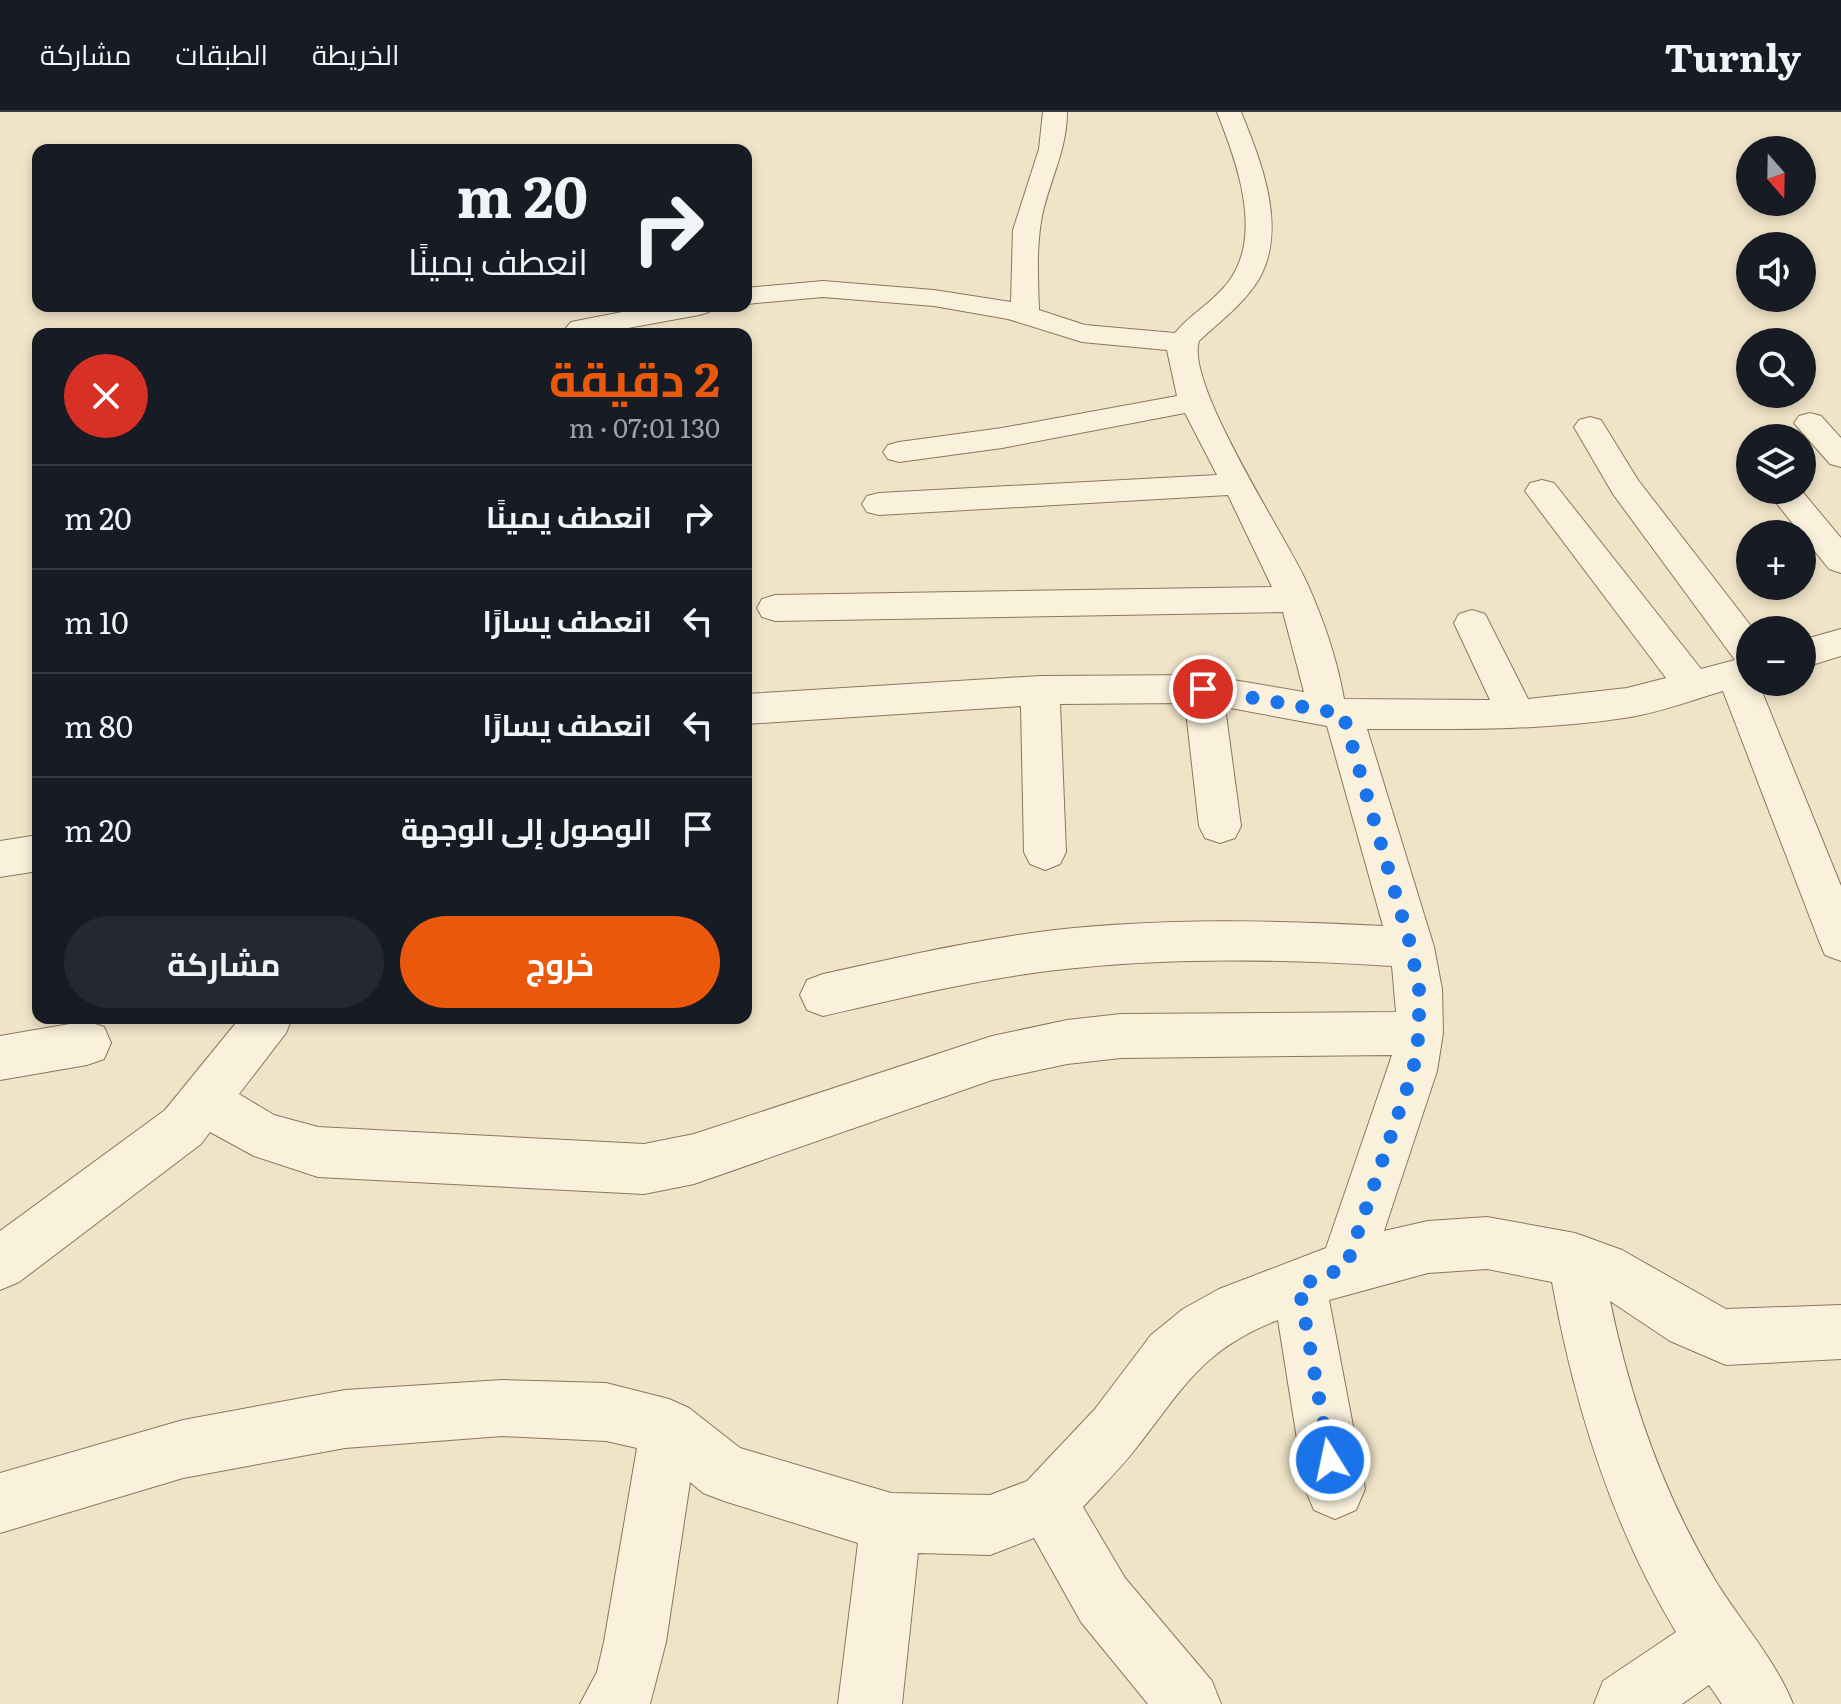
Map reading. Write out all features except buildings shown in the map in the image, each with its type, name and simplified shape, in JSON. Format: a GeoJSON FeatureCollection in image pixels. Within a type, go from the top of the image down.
{"type":"FeatureCollection","features":[{"type":"Feature","properties":{"kind":"street"},"geometry":{"type":"LineString","coordinates":[[1025,315],[1025,243],[1032,203],[1056,143],[1055,112]]}},
{"type":"Feature","properties":{"kind":"street"},"geometry":{"type":"LineString","coordinates":[[1229,112],[1250,165],[1258,234],[1242,283],[1190,332],[1183,343],[1182,356],[1195,402],[1294,599],[1320,664],[1411,947],[1419,989],[1419,1033],[1413,1071],[1322,1277],[1335,1489]]}},
{"type":"Feature","properties":{"kind":"street"},"geometry":{"type":"LineString","coordinates":[[752,295],[796,290],[849,289],[934,298],[1025,315],[1082,333],[1183,343]]}},
{"type":"Feature","properties":{"kind":"street"},"geometry":{"type":"LineString","coordinates":[[581,328],[667,312]]}},
{"type":"Feature","properties":{"kind":"street"},"geometry":{"type":"LineString","coordinates":[[899,452],[1031,434],[1195,402]]}},
{"type":"Feature","properties":{"kind":"street"},"geometry":{"type":"LineString","coordinates":[[1810,423],[1841,457]]}},
{"type":"Feature","properties":{"kind":"street"},"geometry":{"type":"LineString","coordinates":[[1590,427],[1625,486],[1736,652]]}},
{"type":"Feature","properties":{"kind":"street"},"geometry":{"type":"LineString","coordinates":[[879,504],[1238,484]]}},
{"type":"Feature","properties":{"kind":"street"},"geometry":{"type":"LineString","coordinates":[[1542,491],[1694,688]]}},
{"type":"Feature","properties":{"kind":"street"},"geometry":{"type":"LineString","coordinates":[[1794,504],[1841,561]]}},
{"type":"Feature","properties":{"kind":"street"},"geometry":{"type":"LineString","coordinates":[[775,608],[1294,599]]}},
{"type":"Feature","properties":{"kind":"street"},"geometry":{"type":"LineString","coordinates":[[1472,623],[1517,715]]}},
{"type":"Feature","properties":{"kind":"street"},"geometry":{"type":"LineString","coordinates":[[752,709],[1040,690],[1203,689],[1334,713],[1517,715],[1627,703],[1694,688],[1736,670]]}},
{"type":"Feature","properties":{"kind":"street"},"geometry":{"type":"LineString","coordinates":[[1203,689],[1220,826]]}},
{"type":"Feature","properties":{"kind":"street"},"geometry":{"type":"LineString","coordinates":[[1040,690],[1045,852]]}},
{"type":"Feature","properties":{"kind":"street"},"geometry":{"type":"LineString","coordinates":[[1755,696],[1841,941]]}},
{"type":"Feature","properties":{"kind":"street"},"geometry":{"type":"LineString","coordinates":[[0,859],[32,854]]}},
{"type":"Feature","properties":{"kind":"street"},"geometry":{"type":"LineString","coordinates":[[823,995],[941,968],[1057,950],[1174,941],[1292,939],[1411,947]]}},
{"type":"Feature","properties":{"kind":"street"},"geometry":{"type":"LineString","coordinates":[[0,1263],[157,1149],[207,1100],[264,1024]]}},
{"type":"Feature","properties":{"kind":"street"},"geometry":{"type":"LineString","coordinates":[[207,1100],[237,1125],[274,1142],[318,1152],[644,1169],[694,1159],[992,1058],[1055,1044],[1121,1036],[1419,1033]]}},
{"type":"Feature","properties":{"kind":"street"},"geometry":{"type":"LineString","coordinates":[[0,1058],[87,1043]]}},
{"type":"Feature","properties":{"kind":"street"},"geometry":{"type":"LineString","coordinates":[[0,1503],[183,1449],[345,1419],[502,1408],[606,1412],[669,1428],[724,1472],[891,1523],[990,1525],[1047,1503],[1115,1429],[1171,1355],[1202,1328],[1238,1308],[1322,1277],[1428,1247],[1487,1243],[1575,1260],[1622,1277],[1689,1322],[1726,1337],[1841,1332]]}},
{"type":"Feature","properties":{"kind":"street"},"geometry":{"type":"LineString","coordinates":[[1575,1260],[1587,1328],[1631,1479],[1668,1560],[1715,1643],[1761,1704]]}},
{"type":"Feature","properties":{"kind":"street"},"geometry":{"type":"LineString","coordinates":[[612,1704],[625,1687],[635,1642],[669,1428]]}},
{"type":"Feature","properties":{"kind":"street"},"geometry":{"type":"LineString","coordinates":[[1047,1503],[1103,1600],[1189,1704]]}},
{"type":"Feature","properties":{"kind":"street"},"geometry":{"type":"LineString","coordinates":[[870,1704],[891,1523]]}},
{"type":"Feature","properties":{"kind":"street"},"geometry":{"type":"LineString","coordinates":[[1626,1704],[1715,1643]]}},
{"type":"Feature","properties":{"kind":"route"},"geometry":{"type":"LineString","coordinates":[[1203,689],[1343,714],[1411,947],[1419,989],[1419,1033],[1413,1071],[1346,1267],[1299,1286],[1330,1460]]}}]}
